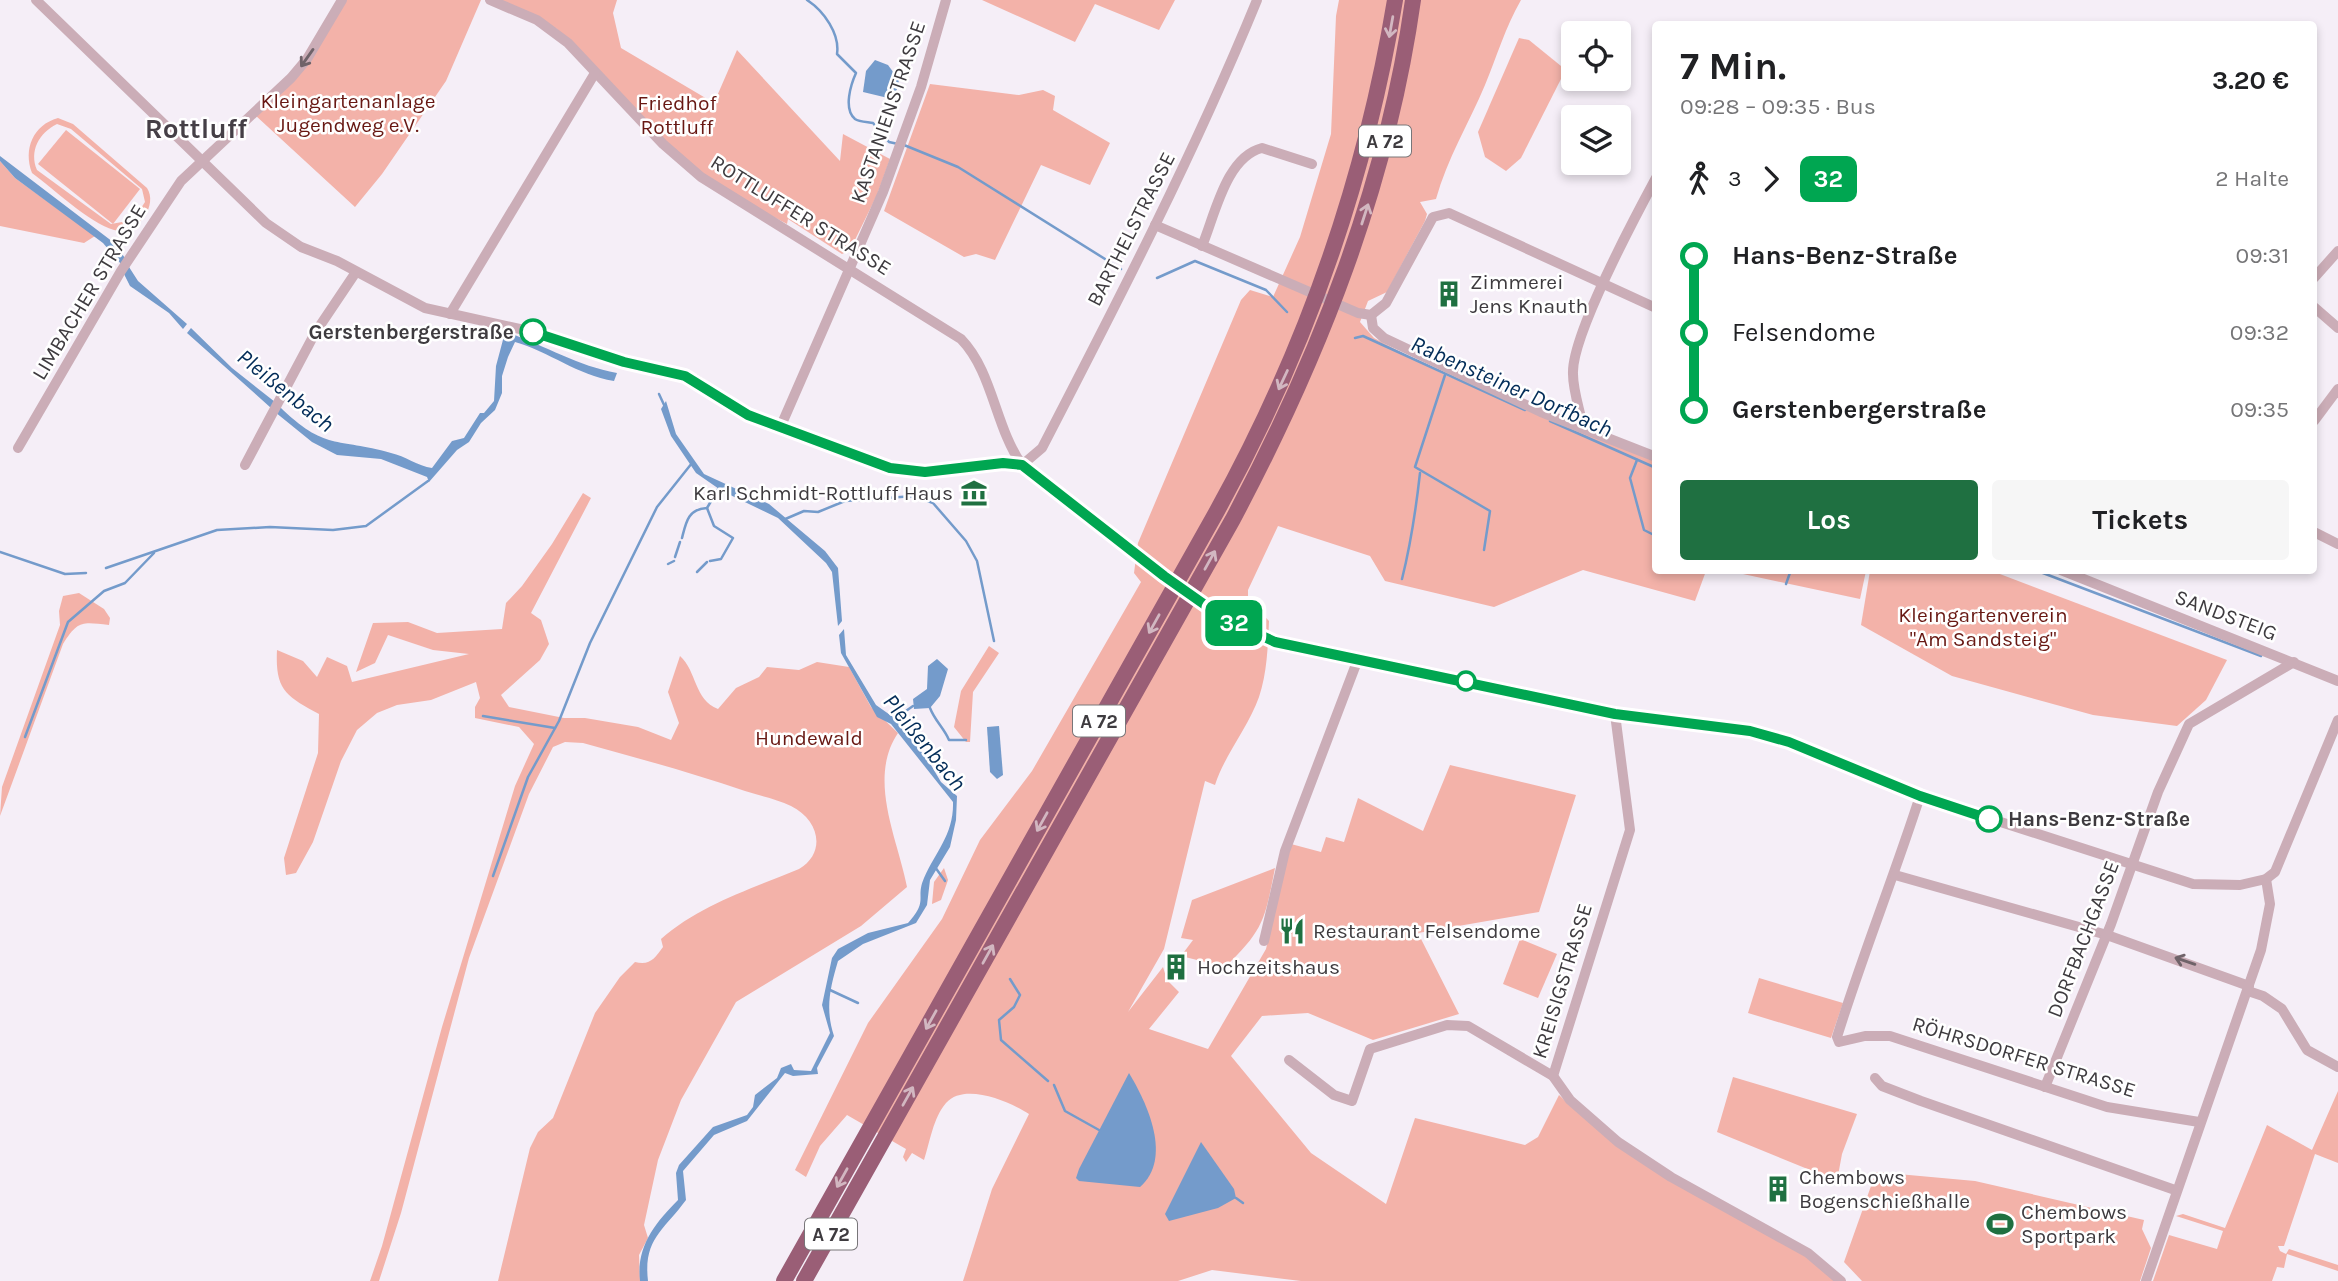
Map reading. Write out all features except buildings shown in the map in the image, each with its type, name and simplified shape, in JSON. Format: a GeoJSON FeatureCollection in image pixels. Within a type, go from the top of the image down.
{"type":"FeatureCollection","features":[{"type":"Feature","properties":{"kind":"highway","name":"A 72"},"geometry":{"type":"LineString","coordinates":[[784,1281],[1229,488],[1271,406],[1327,273],[1364,152],[1395,0]]}},
{"type":"Feature","properties":{"kind":"highway","name":"A 72"},"geometry":{"type":"LineString","coordinates":[[804,1281],[1233,519],[1278,432],[1327,323],[1382,156],[1413,0]]}},
{"type":"Feature","properties":{"kind":"street"},"geometry":{"type":"LineString","coordinates":[[36,0],[266,223],[301,247],[337,261],[425,308],[538,333],[624,362],[665,369],[695,379],[748,415],[909,472],[1003,463],[1022,465],[1144,562],[1225,619],[1275,642],[1615,714],[1750,731],[1789,742],[1920,796],[2181,881],[2217,887],[2266,879],[2281,860],[2338,720]]}},
{"type":"Feature","properties":{"kind":"street","name":"LIMBACHER STRASSE"},"geometry":{"type":"LineString","coordinates":[[18,448],[131,254],[181,181],[291,78],[307,59],[342,0]]}},
{"type":"Feature","properties":{"kind":"street","name":"ROTTLUFFER STRASSE"},"geometry":{"type":"LineString","coordinates":[[490,0],[537,20],[554,31],[663,144],[701,177],[961,339],[968,347],[1010,448],[1022,465]]}},
{"type":"Feature","properties":{"kind":"street","name":"KASTANIENSTRASSE"},"geometry":{"type":"LineString","coordinates":[[780,428],[900,144],[946,0]]}},
{"type":"Feature","properties":{"kind":"street","name":"BARTHELSTRASSE"},"geometry":{"type":"LineString","coordinates":[[1022,465],[1042,448],[1155,225],[1212,111],[1256,0]]}},
{"type":"Feature","properties":{"kind":"street"},"geometry":{"type":"LineString","coordinates":[[450,314],[595,73]]}},
{"type":"Feature","properties":{"kind":"street"},"geometry":{"type":"LineString","coordinates":[[1202,246],[1234,168],[1246,154],[1262,148],[1312,164]]}},
{"type":"Feature","properties":{"kind":"street"},"geometry":{"type":"LineString","coordinates":[[1583,427],[1573,374],[1576,355],[1603,285],[1652,186]]}},
{"type":"Feature","properties":{"kind":"street"},"geometry":{"type":"LineString","coordinates":[[1155,225],[1358,313],[1371,315],[1386,303],[1433,217],[1443,213],[1652,306]]}},
{"type":"Feature","properties":{"kind":"street"},"geometry":{"type":"LineString","coordinates":[[2317,272],[2338,251]]}},
{"type":"Feature","properties":{"kind":"street"},"geometry":{"type":"LineString","coordinates":[[245,465],[315,333],[356,272]]}},
{"type":"Feature","properties":{"kind":"street"},"geometry":{"type":"LineString","coordinates":[[2317,310],[2338,328]]}},
{"type":"Feature","properties":{"kind":"street"},"geometry":{"type":"LineString","coordinates":[[1371,315],[1373,328],[1384,338],[1541,412],[1652,455]]}},
{"type":"Feature","properties":{"kind":"street"},"geometry":{"type":"LineString","coordinates":[[2317,417],[2338,389]]}},
{"type":"Feature","properties":{"kind":"street"},"geometry":{"type":"LineString","coordinates":[[2317,534],[2338,544]]}},
{"type":"Feature","properties":{"kind":"street","name":"SANDSTEIG"},"geometry":{"type":"LineString","coordinates":[[2071,574],[2338,681]]}},
{"type":"Feature","properties":{"kind":"street"},"geometry":{"type":"LineString","coordinates":[[1264,941],[1285,851],[1358,659]]}},
{"type":"Feature","properties":{"kind":"street","name":"DORFBACHGASSE"},"geometry":{"type":"LineString","coordinates":[[2045,1087],[2107,935],[2158,792],[2189,724],[2294,662]]}},
{"type":"Feature","properties":{"kind":"street","name":"KREISIGSTRASSE"},"geometry":{"type":"LineString","coordinates":[[1615,714],[1630,830],[1553,1076],[1570,1100],[1618,1142],[1671,1177],[1808,1253],[1841,1281]]}},
{"type":"Feature","properties":{"kind":"street"},"geometry":{"type":"LineString","coordinates":[[1920,796],[1895,875],[2107,935],[2248,988],[2282,1009],[2307,1050],[2338,1066]]}},
{"type":"Feature","properties":{"kind":"street","name":"RÖHRSDORFER STRASSE"},"geometry":{"type":"LineString","coordinates":[[1895,875],[1847,1002],[1837,1037],[1839,1042],[1865,1036],[1890,1036],[2107,1107],[2199,1122]]}},
{"type":"Feature","properties":{"kind":"street"},"geometry":{"type":"LineString","coordinates":[[2146,1281],[2175,1190],[2248,988],[2270,904],[2266,879]]}},
{"type":"Feature","properties":{"kind":"street"},"geometry":{"type":"LineString","coordinates":[[1289,1060],[1334,1095],[1352,1101],[1370,1048],[1421,1030],[1460,1024],[1553,1076]]}},
{"type":"Feature","properties":{"kind":"street"},"geometry":{"type":"LineString","coordinates":[[1875,1078],[1882,1086],[1921,1101],[2175,1190]]}},
{"type":"Feature","properties":{"kind":"green space","name":"Kleingartenanlage Jugendweg e.V."},"geometry":{"type":"Polygon","coordinates":[[[346,0],[481,0],[446,81],[382,174],[355,207],[255,115],[290,83],[346,0]]]}},
{"type":"Feature","properties":{"kind":"green space","name":"Friedhof Rottluff"},"geometry":{"type":"Polygon","coordinates":[[[501,0],[617,0],[613,13],[621,48],[714,103],[737,50],[840,161],[843,134],[890,159],[877,195],[850,250],[842,254],[788,219],[787,224],[699,177],[557,29],[501,0]]]}},
{"type":"Feature","properties":{"kind":"green space"},"geometry":{"type":"Polygon","coordinates":[[[982,0],[1175,0],[1159,30],[1095,4],[1075,42],[982,0]]]}},
{"type":"Feature","properties":{"kind":"green space"},"geometry":{"type":"Polygon","coordinates":[[[1339,0],[1521,0],[1452,155],[1436,199],[1420,202],[1427,214],[1425,221],[1387,292],[1368,301],[1360,322],[1374,338],[1445,375],[1652,458],[1652,574],[1705,574],[1695,601],[1583,570],[1494,607],[1385,581],[1370,556],[1278,526],[1248,590],[1248,599],[1269,621],[1262,688],[1215,785],[1205,781],[1164,949],[1128,1012],[1163,967],[1167,980],[1179,992],[1149,1029],[1208,1049],[1266,949],[1291,844],[1321,852],[1326,837],[1344,842],[1358,798],[1423,831],[1450,765],[1576,795],[1539,912],[1418,933],[1459,1014],[1373,1040],[1308,1013],[1262,1016],[1231,1056],[1311,1153],[1386,1204],[1415,1118],[1525,1145],[1538,1137],[1559,1095],[1624,1148],[1769,1232],[1836,1281],[1301,1281],[1212,1270],[1178,1281],[963,1281],[992,1189],[1029,1114],[1011,1104],[976,1094],[954,1097],[946,1103],[935,1123],[924,1160],[912,1153],[906,1162],[903,1157],[906,1149],[847,1115],[820,1146],[806,1177],[795,1170],[868,1023],[942,919],[980,840],[1032,771],[1141,582],[1134,573],[1138,543],[1241,300],[1250,290],[1273,297],[1300,237],[1331,134],[1339,0]]]}},
{"type":"Feature","properties":{"kind":"green space"},"geometry":{"type":"Polygon","coordinates":[[[1519,38],[1529,40],[1561,66],[1561,79],[1521,158],[1506,171],[1485,157],[1478,132],[1519,38]]]}},
{"type":"Feature","properties":{"kind":"green space"},"geometry":{"type":"Polygon","coordinates":[[[930,84],[1019,95],[1043,90],[1055,96],[1053,110],[1110,143],[1090,185],[1041,165],[995,260],[976,254],[964,257],[884,211],[930,84]]]}},
{"type":"Feature","properties":{"kind":"green space"},"geometry":{"type":"Polygon","coordinates":[[[58,118],[73,124],[147,188],[150,203],[137,224],[122,231],[104,226],[82,213],[32,173],[29,155],[32,139],[49,121],[58,118]],[[57,124],[45,132],[35,149],[37,170],[111,224],[133,220],[145,202],[142,189],[71,129],[57,124]]]}},
{"type":"Feature","properties":{"kind":"green space"},"geometry":{"type":"Polygon","coordinates":[[[66,130],[140,189],[113,224],[38,164],[66,130]]]}},
{"type":"Feature","properties":{"kind":"green space"},"geometry":{"type":"Polygon","coordinates":[[[0,161],[15,178],[95,236],[84,243],[0,226],[0,161]]]}},
{"type":"Feature","properties":{"kind":"green space","name":"Hundewald"},"geometry":{"type":"Polygon","coordinates":[[[583,493],[591,498],[531,613],[541,620],[549,644],[540,660],[501,695],[509,707],[564,718],[585,718],[638,727],[671,740],[679,723],[668,692],[680,656],[690,669],[704,699],[718,709],[736,688],[759,677],[767,667],[799,670],[817,662],[849,667],[871,707],[898,733],[889,751],[885,789],[907,887],[861,926],[736,1002],[681,1100],[658,1160],[644,1225],[648,1238],[639,1255],[640,1281],[498,1281],[530,1148],[538,1132],[553,1118],[595,1013],[620,977],[635,962],[645,963],[655,958],[663,947],[661,939],[692,917],[709,907],[799,869],[814,854],[816,845],[816,836],[808,819],[801,812],[780,801],[583,743],[565,742],[553,747],[529,794],[469,958],[401,1213],[379,1281],[370,1281],[442,1027],[515,786],[534,744],[519,727],[475,718],[475,707],[480,698],[476,682],[431,700],[397,705],[377,713],[357,730],[341,761],[313,842],[296,873],[286,875],[284,858],[318,753],[319,714],[298,702],[285,690],[278,674],[277,650],[303,661],[317,677],[327,657],[347,666],[352,682],[469,654],[433,650],[388,635],[375,663],[356,672],[373,623],[408,622],[437,633],[502,629],[506,603],[522,586],[552,544],[583,493]]]}},
{"type":"Feature","properties":{"kind":"green space"},"geometry":{"type":"Polygon","coordinates":[[[1743,574],[1865,574],[1860,599],[1743,574]]]}},
{"type":"Feature","properties":{"kind":"green space","name":"Kleingartenverein \"Am Sandsteig\""},"geometry":{"type":"Polygon","coordinates":[[[1870,574],[2000,574],[2227,660],[2206,700],[2177,726],[2093,715],[1952,676],[1861,625],[1870,574]]]}},
{"type":"Feature","properties":{"kind":"green space"},"geometry":{"type":"Polygon","coordinates":[[[79,593],[104,609],[110,618],[109,625],[82,624],[73,630],[63,644],[0,816],[2,787],[60,625],[59,611],[63,596],[79,593]]]}},
{"type":"Feature","properties":{"kind":"green space"},"geometry":{"type":"Polygon","coordinates":[[[989,646],[999,653],[973,692],[970,742],[966,742],[954,727],[961,691],[989,646]]]}},
{"type":"Feature","properties":{"kind":"green space"},"geometry":{"type":"Polygon","coordinates":[[[944,868],[948,880],[941,900],[932,904],[934,882],[944,868]]]}},
{"type":"Feature","properties":{"kind":"green space"},"geometry":{"type":"Polygon","coordinates":[[[1275,868],[1261,923],[1248,943],[1225,967],[1181,956],[1193,940],[1181,938],[1192,900],[1275,868]]]}},
{"type":"Feature","properties":{"kind":"green space"},"geometry":{"type":"Polygon","coordinates":[[[1520,939],[1557,954],[1538,998],[1503,984],[1520,939]]]}},
{"type":"Feature","properties":{"kind":"green space"},"geometry":{"type":"Polygon","coordinates":[[[1759,978],[1843,1003],[1831,1038],[1748,1013],[1759,978]]]}},
{"type":"Feature","properties":{"kind":"green space"},"geometry":{"type":"Polygon","coordinates":[[[1733,1077],[1857,1114],[1842,1154],[1837,1181],[1717,1132],[1733,1077]]]}},
{"type":"Feature","properties":{"kind":"green space"},"geometry":{"type":"Polygon","coordinates":[[[2338,1091],[2338,1163],[2315,1154],[2284,1246],[2278,1246],[2280,1251],[2286,1254],[2289,1249],[2338,1265],[2338,1271],[2287,1254],[2284,1268],[2277,1267],[2272,1281],[2153,1281],[2169,1235],[2217,1249],[2223,1231],[2176,1216],[2183,1214],[2225,1228],[2267,1125],[2312,1150],[2338,1091]]]}},
{"type":"Feature","properties":{"kind":"green space","name":"Chembows Sportpark"},"geometry":{"type":"Polygon","coordinates":[[[1876,1172],[1975,1181],[2144,1220],[2142,1229],[2151,1248],[2140,1281],[1862,1281],[1844,1262],[1876,1172]]]}},
{"type":"Feature","properties":{"kind":"water"},"geometry":{"type":"Polygon","coordinates":[[[875,60],[888,65],[899,80],[896,93],[888,98],[863,92],[866,71],[875,60]]]}},
{"type":"Feature","properties":{"kind":"water"},"geometry":{"type":"Polygon","coordinates":[[[0,156],[113,242],[125,258],[121,264],[103,243],[15,178],[0,161],[0,156]]]}},
{"type":"Feature","properties":{"kind":"water"},"geometry":{"type":"Polygon","coordinates":[[[129,267],[138,281],[187,324],[183,329],[169,313],[130,286],[124,274],[129,267]]]}},
{"type":"Feature","properties":{"kind":"water"},"geometry":{"type":"Polygon","coordinates":[[[191,328],[232,368],[275,402],[271,408],[187,333],[191,328]]]}},
{"type":"Feature","properties":{"kind":"water"},"geometry":{"type":"Polygon","coordinates":[[[509,333],[575,361],[617,373],[614,381],[588,374],[515,342],[502,376],[502,393],[495,410],[481,423],[469,442],[457,450],[429,482],[427,477],[381,459],[337,455],[312,442],[275,412],[279,406],[309,431],[332,441],[396,454],[432,468],[452,441],[464,438],[480,413],[484,413],[494,401],[496,366],[504,336],[509,333]]]}},
{"type":"Feature","properties":{"kind":"water"},"geometry":{"type":"Polygon","coordinates":[[[666,401],[676,434],[704,474],[769,504],[825,551],[838,568],[842,621],[838,626],[832,572],[826,563],[778,518],[722,491],[696,473],[671,436],[661,409],[666,401]]]}},
{"type":"Feature","properties":{"kind":"water"},"geometry":{"type":"Polygon","coordinates":[[[844,629],[846,655],[876,705],[893,717],[928,760],[941,782],[957,796],[956,820],[950,847],[930,880],[927,905],[916,923],[863,944],[838,961],[830,999],[834,1036],[817,1068],[818,1074],[793,1076],[785,1073],[747,1121],[714,1135],[683,1171],[686,1200],[657,1236],[649,1255],[648,1281],[640,1281],[644,1246],[655,1227],[678,1200],[676,1173],[679,1165],[713,1127],[747,1115],[753,1107],[755,1095],[777,1078],[781,1068],[791,1064],[794,1070],[811,1071],[830,1033],[822,1005],[832,958],[838,949],[868,933],[908,923],[918,909],[924,878],[951,824],[953,802],[891,724],[877,717],[841,653],[839,635],[844,629]]]}},
{"type":"Feature","properties":{"kind":"water"},"geometry":{"type":"Polygon","coordinates":[[[937,659],[948,669],[940,696],[930,708],[914,709],[913,699],[927,689],[928,666],[937,659]]]}},
{"type":"Feature","properties":{"kind":"water"},"geometry":{"type":"Polygon","coordinates":[[[999,726],[1003,775],[997,779],[990,772],[987,727],[999,726]]]}},
{"type":"Feature","properties":{"kind":"water"},"geometry":{"type":"Polygon","coordinates":[[[1129,1073],[1143,1099],[1154,1130],[1155,1161],[1150,1175],[1140,1187],[1079,1181],[1076,1178],[1079,1169],[1129,1073]]]}},
{"type":"Feature","properties":{"kind":"water"},"geometry":{"type":"Polygon","coordinates":[[[1201,1142],[1234,1189],[1236,1198],[1218,1208],[1169,1221],[1165,1214],[1201,1142]]]}},
{"type":"Feature","properties":{"kind":"waterway","name":"Rabensteiner Dorfbach"},"geometry":{"type":"LineString","coordinates":[[807,0],[819,10],[833,31],[837,54],[856,73],[849,96],[851,115],[857,120],[873,123],[889,142],[898,144]]}},
{"type":"Feature","properties":{"kind":"waterway","name":"Rabensteiner Dorfbach"},"geometry":{"type":"LineString","coordinates":[[904,145],[958,167],[1121,269]]}},
{"type":"Feature","properties":{"kind":"waterway","name":"Rabensteiner Dorfbach"},"geometry":{"type":"LineString","coordinates":[[1157,278],[1195,261],[1266,290],[1287,312]]}},
{"type":"Feature","properties":{"kind":"waterway","name":"Rabensteiner Dorfbach"},"geometry":{"type":"LineString","coordinates":[[1355,338],[1363,336],[1525,410]]}},
{"type":"Feature","properties":{"kind":"waterway"},"geometry":{"type":"LineString","coordinates":[[1445,375],[1415,467],[1490,511],[1484,550]]}},
{"type":"Feature","properties":{"kind":"waterway","name":"Pleißenbach"},"geometry":{"type":"LineString","coordinates":[[659,394],[665,407]]}},
{"type":"Feature","properties":{"kind":"waterway","name":"Rabensteiner Dorfbach"},"geometry":{"type":"LineString","coordinates":[[1550,421],[1652,466]]}},
{"type":"Feature","properties":{"kind":"waterway"},"geometry":{"type":"LineString","coordinates":[[1637,460],[1630,478],[1644,530],[1652,534]]}},
{"type":"Feature","properties":{"kind":"waterway"},"geometry":{"type":"LineString","coordinates":[[493,876],[528,777],[559,721],[590,643],[657,507],[692,463]]}},
{"type":"Feature","properties":{"kind":"waterway"},"geometry":{"type":"LineString","coordinates":[[1402,579],[1420,473]]}},
{"type":"Feature","properties":{"kind":"waterway"},"geometry":{"type":"LineString","coordinates":[[106,568],[217,530],[270,527],[333,530],[366,526],[428,481]]}},
{"type":"Feature","properties":{"kind":"waterway"},"geometry":{"type":"LineString","coordinates":[[682,538],[689,517],[696,511],[707,508],[720,486]]}},
{"type":"Feature","properties":{"kind":"waterway"},"geometry":{"type":"LineString","coordinates":[[783,520],[804,511],[818,512],[845,501],[914,496],[933,503],[966,541],[977,561],[994,641]]}},
{"type":"Feature","properties":{"kind":"waterway"},"geometry":{"type":"LineString","coordinates":[[707,508],[714,526],[733,538],[721,559],[710,561]]}},
{"type":"Feature","properties":{"kind":"waterway"},"geometry":{"type":"LineString","coordinates":[[675,557],[680,542]]}},
{"type":"Feature","properties":{"kind":"waterway"},"geometry":{"type":"LineString","coordinates":[[0,552],[65,574],[86,573]]}},
{"type":"Feature","properties":{"kind":"waterway"},"geometry":{"type":"LineString","coordinates":[[25,737],[68,622],[104,591],[125,583],[154,553]]}},
{"type":"Feature","properties":{"kind":"waterway"},"geometry":{"type":"LineString","coordinates":[[668,564],[674,561]]}},
{"type":"Feature","properties":{"kind":"waterway"},"geometry":{"type":"LineString","coordinates":[[697,572],[707,562]]}},
{"type":"Feature","properties":{"kind":"waterway"},"geometry":{"type":"LineString","coordinates":[[1786,584],[1790,574]]}},
{"type":"Feature","properties":{"kind":"waterway","name":"Rabensteiner Dorfbach"},"geometry":{"type":"LineString","coordinates":[[2046,574],[2261,656]]}},
{"type":"Feature","properties":{"kind":"waterway"},"geometry":{"type":"LineString","coordinates":[[893,720],[913,706]]}},
{"type":"Feature","properties":{"kind":"waterway"},"geometry":{"type":"LineString","coordinates":[[930,708],[949,740],[966,740]]}},
{"type":"Feature","properties":{"kind":"waterway"},"geometry":{"type":"LineString","coordinates":[[483,716],[555,728]]}},
{"type":"Feature","properties":{"kind":"waterway"},"geometry":{"type":"LineString","coordinates":[[935,867],[945,881]]}},
{"type":"Feature","properties":{"kind":"waterway"},"geometry":{"type":"LineString","coordinates":[[1010,979],[1020,995],[1014,1007],[999,1020],[1001,1040],[1048,1081]]}},
{"type":"Feature","properties":{"kind":"waterway"},"geometry":{"type":"LineString","coordinates":[[830,990],[858,1003]]}},
{"type":"Feature","properties":{"kind":"waterway"},"geometry":{"type":"LineString","coordinates":[[1054,1085],[1065,1111],[1099,1130]]}},
{"type":"Feature","properties":{"kind":"waterway"},"geometry":{"type":"LineString","coordinates":[[1236,1198],[1243,1203]]}},
{"type":"Feature","properties":{"kind":"bus line","name":"32"},"geometry":{"type":"LineString","coordinates":[[533,332],[624,362],[665,369],[695,379],[748,415],[890,468],[925,472],[1003,463],[1022,465],[1040,476],[1144,562],[1225,619],[1275,642],[1484,684],[1615,714],[1750,731],[1789,742],[1920,796],[1989,819]]}},
{"type":"Feature","properties":{"kind":"place","name":"Zimmerei Jens Knauth"},"geometry":{"type":"Point","coordinates":[1449,294]}},
{"type":"Feature","properties":{"kind":"place","name":"Gerstenbergerstraße"},"geometry":{"type":"Point","coordinates":[533,332]}},
{"type":"Feature","properties":{"kind":"place","name":"Karl Schmidt-Rottluff Haus"},"geometry":{"type":"Point","coordinates":[974,493]}},
{"type":"Feature","properties":{"kind":"place","name":"Hans-Benz-Straße"},"geometry":{"type":"Point","coordinates":[1989,819]}},
{"type":"Feature","properties":{"kind":"place","name":"Restaurant Felsendome"},"geometry":{"type":"Point","coordinates":[1292,931]}},
{"type":"Feature","properties":{"kind":"place","name":"Hochzeitshaus"},"geometry":{"type":"Point","coordinates":[1176,967]}},
{"type":"Feature","properties":{"kind":"place","name":"Chembows Bogenschießhalle"},"geometry":{"type":"Point","coordinates":[1778,1189]}},
{"type":"Feature","properties":{"kind":"place","name":"Chembows Sportpark"},"geometry":{"type":"Point","coordinates":[2000,1224]}},
{"type":"Feature","properties":{"kind":"district","name":"Rottluff"},"geometry":{"type":"Point","coordinates":[196,128]}}]}
